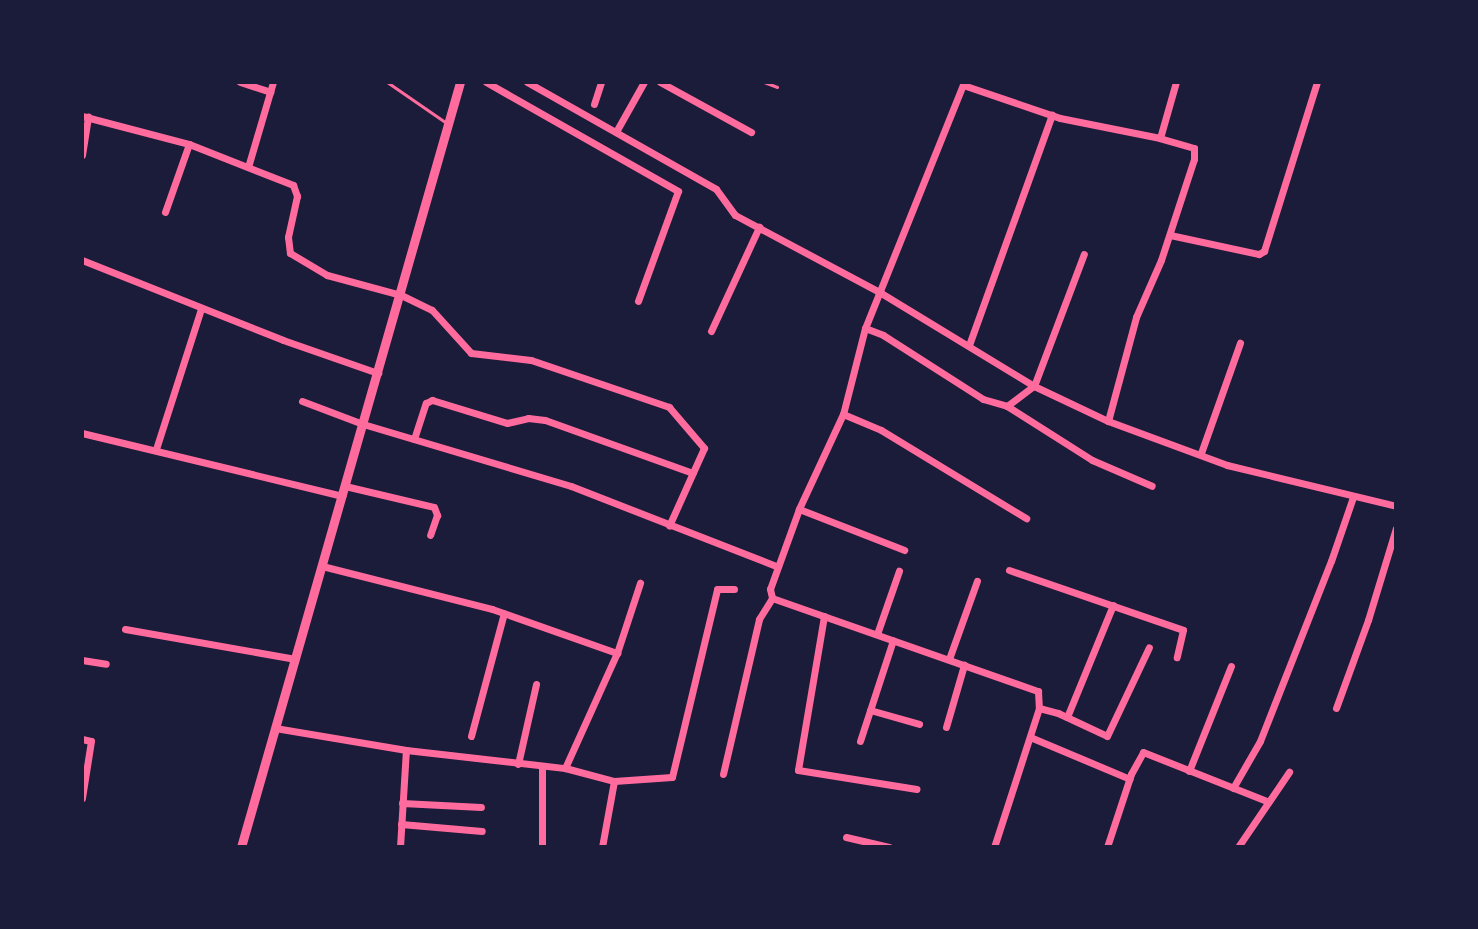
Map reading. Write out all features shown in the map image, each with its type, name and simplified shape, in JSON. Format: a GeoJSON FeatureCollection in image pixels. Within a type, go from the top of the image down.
{"type":"FeatureCollection","features":[{"type":"Feature","properties":{"kind":"street"},"geometry":{"type":"LineString","coordinates":[[240,82],[270,92]]}},
{"type":"Feature","properties":{"kind":"street"},"geometry":{"type":"LineString","coordinates":[[248,167],[273,82]]}},
{"type":"Feature","properties":{"kind":"street"},"geometry":{"type":"LineString","coordinates":[[241,847],[460,82]]}},
{"type":"Feature","properties":{"kind":"street"},"geometry":{"type":"LineString","coordinates":[[486,82],[678,191],[638,301]]}},
{"type":"Feature","properties":{"kind":"street"},"geometry":{"type":"LineString","coordinates":[[527,82],[617,130],[716,189],[735,215],[881,293],[1034,386],[1108,421],[1227,465],[1396,506]]}},
{"type":"Feature","properties":{"kind":"street"},"geometry":{"type":"LineString","coordinates":[[594,104],[601,82]]}},
{"type":"Feature","properties":{"kind":"street"},"geometry":{"type":"LineString","coordinates":[[617,130],[644,82]]}},
{"type":"Feature","properties":{"kind":"street"},"geometry":{"type":"LineString","coordinates":[[660,82],[751,132]]}},
{"type":"Feature","properties":{"kind":"street"},"geometry":{"type":"LineString","coordinates":[[1160,138],[1176,82]]}},
{"type":"Feature","properties":{"kind":"street"},"geometry":{"type":"LineString","coordinates":[[1170,235],[1259,254],[1264,251],[1317,82]]}},
{"type":"Feature","properties":{"kind":"street"},"geometry":{"type":"LineString","coordinates":[[723,774],[759,619],[772,598],[770,589],[776,566],[843,414],[865,328],[963,83],[1052,115],[1160,138],[1195,151],[1170,235],[1136,317],[1108,421]]}},
{"type":"Feature","properties":{"kind":"street"},"geometry":{"type":"LineString","coordinates":[[969,345],[1052,115]]}},
{"type":"Feature","properties":{"kind":"street"},"geometry":{"type":"LineString","coordinates":[[82,155],[85,116],[189,144],[248,167],[297,189],[287,244],[290,253],[327,275],[401,295],[437,314],[461,346],[476,355],[531,360],[669,407],[703,445],[669,526]]}},
{"type":"Feature","properties":{"kind":"street"},"geometry":{"type":"LineString","coordinates":[[165,212],[189,144]]}},
{"type":"Feature","properties":{"kind":"street"},"geometry":{"type":"LineString","coordinates":[[711,331],[759,227]]}},
{"type":"Feature","properties":{"kind":"street"},"geometry":{"type":"LineString","coordinates":[[1007,406],[1034,386],[1084,254]]}},
{"type":"Feature","properties":{"kind":"street"},"geometry":{"type":"LineString","coordinates":[[82,260],[201,309],[378,373]]}},
{"type":"Feature","properties":{"kind":"street"},"geometry":{"type":"LineString","coordinates":[[156,449],[201,309]]}},
{"type":"Feature","properties":{"kind":"street"},"geometry":{"type":"LineString","coordinates":[[865,328],[883,335],[983,399],[1007,406],[1092,460],[1152,486]]}},
{"type":"Feature","properties":{"kind":"street"},"geometry":{"type":"LineString","coordinates":[[1201,453],[1240,343]]}},
{"type":"Feature","properties":{"kind":"street"},"geometry":{"type":"LineString","coordinates":[[414,439],[426,403],[432,400],[507,423],[528,418],[545,420],[693,473]]}},
{"type":"Feature","properties":{"kind":"street"},"geometry":{"type":"LineString","coordinates":[[302,401],[363,424],[571,486],[776,566]]}},
{"type":"Feature","properties":{"kind":"street"},"geometry":{"type":"LineString","coordinates":[[843,414],[881,430],[1026,518]]}},
{"type":"Feature","properties":{"kind":"street"},"geometry":{"type":"LineString","coordinates":[[82,433],[344,491],[434,507],[437,515],[430,535]]}},
{"type":"Feature","properties":{"kind":"street"},"geometry":{"type":"LineString","coordinates":[[1233,788],[1260,741],[1353,497]]}},
{"type":"Feature","properties":{"kind":"street"},"geometry":{"type":"LineString","coordinates":[[799,509],[904,550]]}},
{"type":"Feature","properties":{"kind":"street"},"geometry":{"type":"LineString","coordinates":[[1336,708],[1396,528]]}},
{"type":"Feature","properties":{"kind":"street"},"geometry":{"type":"LineString","coordinates":[[322,566],[504,613],[617,653]]}},
{"type":"Feature","properties":{"kind":"street"},"geometry":{"type":"LineString","coordinates":[[1009,570],[1183,630],[1177,657]]}},
{"type":"Feature","properties":{"kind":"street"},"geometry":{"type":"LineString","coordinates":[[877,634],[899,571]]}},
{"type":"Feature","properties":{"kind":"street"},"geometry":{"type":"LineString","coordinates":[[949,659],[977,581]]}},
{"type":"Feature","properties":{"kind":"street"},"geometry":{"type":"LineString","coordinates":[[565,768],[617,653],[640,583]]}},
{"type":"Feature","properties":{"kind":"street"},"geometry":{"type":"LineString","coordinates":[[275,728],[406,750],[565,768],[614,781],[672,777],[717,589],[734,589]]}},
{"type":"Feature","properties":{"kind":"street"},"geometry":{"type":"LineString","coordinates":[[772,598],[1038,691],[1039,708],[994,847]]}},
{"type":"Feature","properties":{"kind":"street"},"geometry":{"type":"LineString","coordinates":[[1067,717],[1113,605]]}},
{"type":"Feature","properties":{"kind":"street"},"geometry":{"type":"LineString","coordinates":[[471,736],[504,613]]}},
{"type":"Feature","properties":{"kind":"street"},"geometry":{"type":"LineString","coordinates":[[824,616],[798,770],[916,789]]}},
{"type":"Feature","properties":{"kind":"street"},"geometry":{"type":"LineString","coordinates":[[125,629],[295,659]]}},
{"type":"Feature","properties":{"kind":"street"},"geometry":{"type":"LineString","coordinates":[[860,741],[893,640]]}},
{"type":"Feature","properties":{"kind":"street"},"geometry":{"type":"LineString","coordinates":[[1039,708],[1107,736],[1149,647]]}},
{"type":"Feature","properties":{"kind":"street"},"geometry":{"type":"LineString","coordinates":[[82,660],[106,664]]}},
{"type":"Feature","properties":{"kind":"street"},"geometry":{"type":"LineString","coordinates":[[946,727],[964,665]]}},
{"type":"Feature","properties":{"kind":"street"},"geometry":{"type":"LineString","coordinates":[[1189,771],[1231,666]]}},
{"type":"Feature","properties":{"kind":"street"},"geometry":{"type":"LineString","coordinates":[[518,764],[536,684]]}},
{"type":"Feature","properties":{"kind":"street"},"geometry":{"type":"LineString","coordinates":[[870,710],[919,724]]}},
{"type":"Feature","properties":{"kind":"street"},"geometry":{"type":"LineString","coordinates":[[1030,737],[1130,779]]}},
{"type":"Feature","properties":{"kind":"street"},"geometry":{"type":"LineString","coordinates":[[82,739],[91,741],[82,798]]}},
{"type":"Feature","properties":{"kind":"street"},"geometry":{"type":"LineString","coordinates":[[400,847],[406,750]]}},
{"type":"Feature","properties":{"kind":"street"},"geometry":{"type":"LineString","coordinates":[[1107,847],[1130,779],[1143,752],[1267,801]]}},
{"type":"Feature","properties":{"kind":"street"},"geometry":{"type":"LineString","coordinates":[[542,766],[542,847]]}},
{"type":"Feature","properties":{"kind":"street"},"geometry":{"type":"LineString","coordinates":[[1238,847],[1289,772]]}},
{"type":"Feature","properties":{"kind":"street"},"geometry":{"type":"LineString","coordinates":[[602,847],[614,781]]}},
{"type":"Feature","properties":{"kind":"street"},"geometry":{"type":"LineString","coordinates":[[402,803],[481,807]]}},
{"type":"Feature","properties":{"kind":"street"},"geometry":{"type":"LineString","coordinates":[[401,824],[482,831]]}},
{"type":"Feature","properties":{"kind":"street"},"geometry":{"type":"LineString","coordinates":[[846,837],[889,847]]}},
{"type":"Feature","properties":{"kind":"lane"},"geometry":{"type":"LineString","coordinates":[[387,82],[449,124]]}},
{"type":"Feature","properties":{"kind":"lane"},"geometry":{"type":"LineString","coordinates":[[764,82],[777,87]]}}]}
